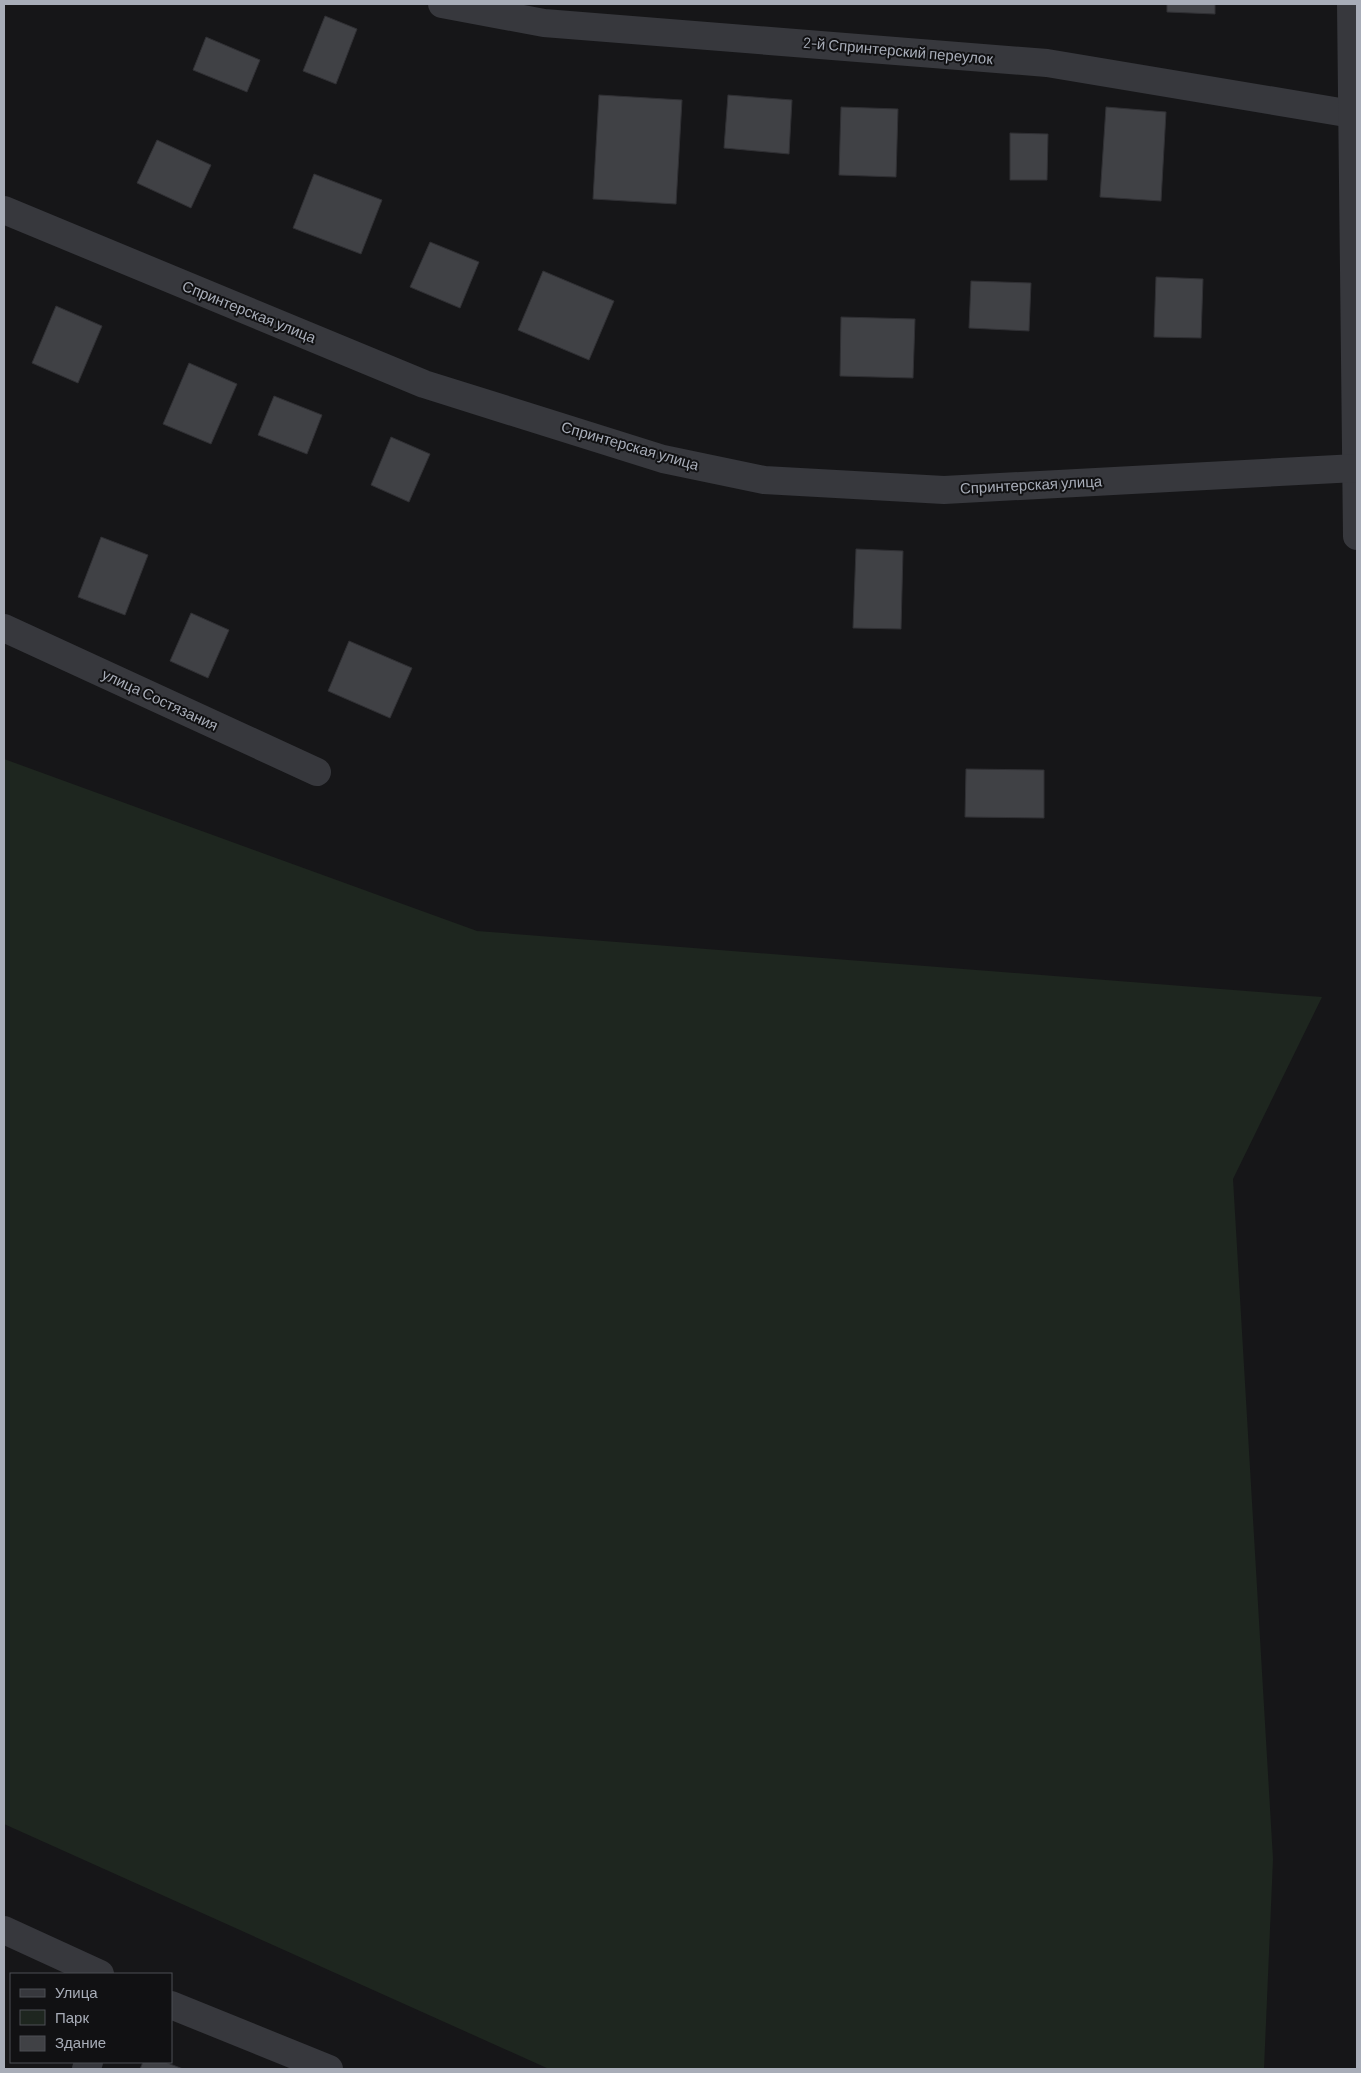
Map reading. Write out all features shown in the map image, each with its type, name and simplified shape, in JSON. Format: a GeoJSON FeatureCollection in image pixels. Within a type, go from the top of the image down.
{"type":"FeatureCollection","features":[{"type":"Feature","properties":{"kind":"street","name":"2-й Спринтерский переулок"},"geometry":{"type":"LineString","coordinates":[[442,4],[544,23],[1047,63],[1352,114]]}},
{"type":"Feature","properties":{"kind":"street"},"geometry":{"type":"LineString","coordinates":[[1352,4],[1357,536]]}},
{"type":"Feature","properties":{"kind":"street","name":"Спринтерская улица"},"geometry":{"type":"LineString","coordinates":[[4,210],[424,384],[663,459],[764,480],[944,490],[1356,468]]}},
{"type":"Feature","properties":{"kind":"street","name":"улица Состязания"},"geometry":{"type":"LineString","coordinates":[[4,628],[317,772]]}},
{"type":"Feature","properties":{"kind":"street"},"geometry":{"type":"LineString","coordinates":[[4,1930],[98,1973]]}},
{"type":"Feature","properties":{"kind":"street"},"geometry":{"type":"LineString","coordinates":[[172,2005],[329,2069]]}},
{"type":"Feature","properties":{"kind":"green space"},"geometry":{"type":"Polygon","coordinates":[[[4,759],[477,931],[1322,997],[1233,1179],[1273,1859],[1264,2069],[549,2069],[4,1824],[4,759]]]}},
{"type":"Feature","properties":{"kind":"building"},"geometry":{"type":"Polygon","coordinates":[[[1167,4],[1215,4],[1215,14],[1167,12],[1167,4]]]}},
{"type":"Feature","properties":{"kind":"building"},"geometry":{"type":"Polygon","coordinates":[[[325,16],[357,29],[336,84],[303,71],[325,16]]]}},
{"type":"Feature","properties":{"kind":"building"},"geometry":{"type":"Polygon","coordinates":[[[206,37],[260,60],[247,92],[193,70],[206,37]]]}},
{"type":"Feature","properties":{"kind":"building"},"geometry":{"type":"Polygon","coordinates":[[[599,95],[682,100],[676,204],[593,199],[599,95]]]}},
{"type":"Feature","properties":{"kind":"building"},"geometry":{"type":"Polygon","coordinates":[[[728,95],[792,100],[789,154],[724,148],[728,95]]]}},
{"type":"Feature","properties":{"kind":"building"},"geometry":{"type":"Polygon","coordinates":[[[841,107],[898,109],[896,177],[839,175],[841,107]]]}},
{"type":"Feature","properties":{"kind":"building"},"geometry":{"type":"Polygon","coordinates":[[[1106,107],[1166,112],[1161,201],[1100,197],[1106,107]]]}},
{"type":"Feature","properties":{"kind":"building"},"geometry":{"type":"Polygon","coordinates":[[[1010,133],[1048,134],[1047,180],[1010,180],[1010,133]]]}},
{"type":"Feature","properties":{"kind":"building"},"geometry":{"type":"Polygon","coordinates":[[[157,140],[211,165],[191,208],[137,183],[157,140]]]}},
{"type":"Feature","properties":{"kind":"building"},"geometry":{"type":"Polygon","coordinates":[[[314,174],[382,200],[361,254],[293,228],[314,174]]]}},
{"type":"Feature","properties":{"kind":"building"},"geometry":{"type":"Polygon","coordinates":[[[430,242],[479,262],[460,308],[410,287],[430,242]]]}},
{"type":"Feature","properties":{"kind":"building"},"geometry":{"type":"Polygon","coordinates":[[[543,271],[614,301],[589,360],[518,330],[543,271]]]}},
{"type":"Feature","properties":{"kind":"building"},"geometry":{"type":"Polygon","coordinates":[[[1156,277],[1203,279],[1201,338],[1154,337],[1156,277]]]}},
{"type":"Feature","properties":{"kind":"building"},"geometry":{"type":"Polygon","coordinates":[[[971,281],[1031,283],[1029,331],[969,328],[971,281]]]}},
{"type":"Feature","properties":{"kind":"building"},"geometry":{"type":"Polygon","coordinates":[[[56,306],[102,326],[78,383],[32,363],[56,306]]]}},
{"type":"Feature","properties":{"kind":"building"},"geometry":{"type":"Polygon","coordinates":[[[841,317],[915,319],[913,378],[840,376],[841,317]]]}},
{"type":"Feature","properties":{"kind":"building"},"geometry":{"type":"Polygon","coordinates":[[[189,363],[237,384],[211,444],[163,424],[189,363]]]}},
{"type":"Feature","properties":{"kind":"building"},"geometry":{"type":"Polygon","coordinates":[[[274,396],[322,415],[307,454],[258,435],[274,396]]]}},
{"type":"Feature","properties":{"kind":"building"},"geometry":{"type":"Polygon","coordinates":[[[391,437],[430,454],[409,502],[371,485],[391,437]]]}},
{"type":"Feature","properties":{"kind":"building"},"geometry":{"type":"Polygon","coordinates":[[[101,537],[148,555],[125,615],[78,597],[101,537]]]}},
{"type":"Feature","properties":{"kind":"building"},"geometry":{"type":"Polygon","coordinates":[[[856,549],[903,551],[901,629],[853,628],[856,549]]]}},
{"type":"Feature","properties":{"kind":"building"},"geometry":{"type":"Polygon","coordinates":[[[191,613],[229,630],[208,678],[170,661],[191,613]]]}},
{"type":"Feature","properties":{"kind":"building"},"geometry":{"type":"Polygon","coordinates":[[[349,641],[412,668],[390,718],[328,691],[349,641]]]}},
{"type":"Feature","properties":{"kind":"building"},"geometry":{"type":"Polygon","coordinates":[[[966,769],[1044,770],[1044,818],[965,817],[966,769]]]}},
{"type":"Feature","properties":{"kind":"building"},"geometry":{"type":"Polygon","coordinates":[[[143,2063],[168,2063],[183,2069],[140,2069],[143,2063]]]}}]}
